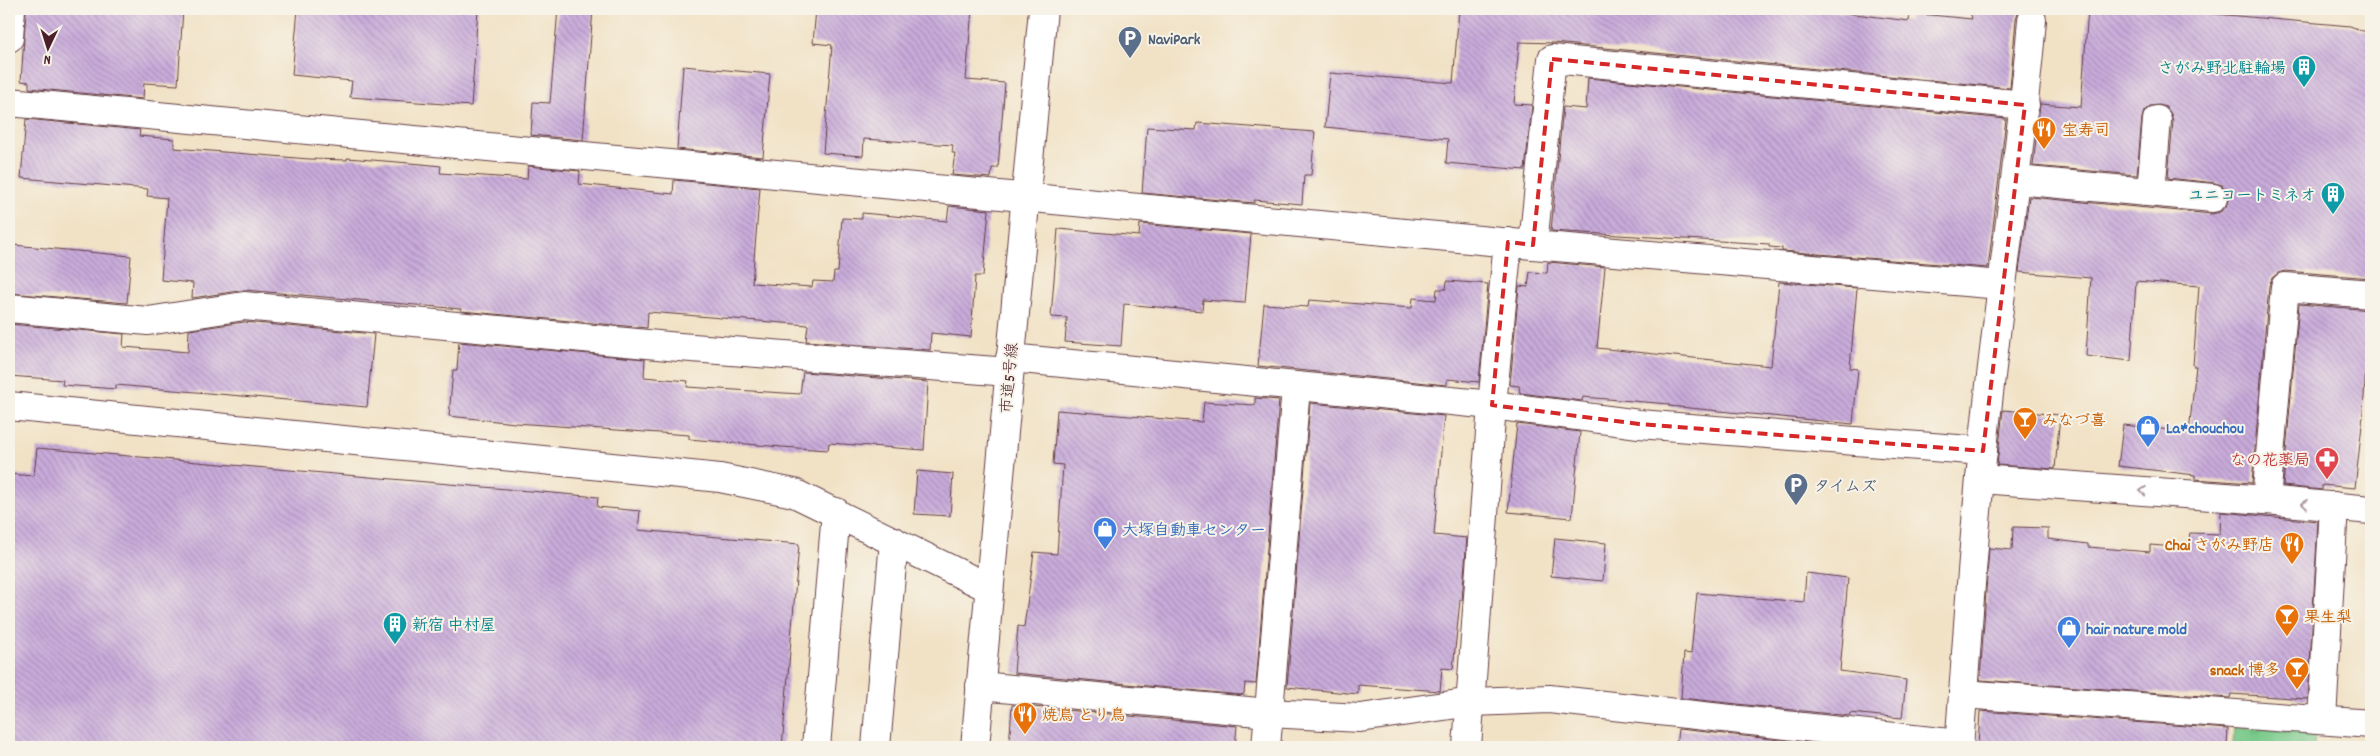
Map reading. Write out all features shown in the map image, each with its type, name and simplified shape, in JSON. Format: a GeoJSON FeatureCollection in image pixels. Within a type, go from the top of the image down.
{"type":"FeatureCollection","features":[{"type":"Feature","properties":{"kind":"street"},"geometry":{"type":"LineString","coordinates":[[9,38],[11,9]]}},
{"type":"Feature","properties":{"kind":"street","name":"市道5号線"},"geometry":{"type":"LineString","coordinates":[[974,747],[1043,9]]}},
{"type":"Feature","properties":{"kind":"street"},"geometry":{"type":"LineString","coordinates":[[980,686],[1269,713],[1360,718],[1472,702],[1549,699],[1959,746],[1982,451],[2001,285],[2017,180],[2032,20]]}},
{"type":"Feature","properties":{"kind":"street"},"geometry":{"type":"LineString","coordinates":[[1468,747],[1492,405],[1552,59],[2025,105]]}},
{"type":"Feature","properties":{"kind":"street"},"geometry":{"type":"LineString","coordinates":[[9,102],[542,154],[2001,285]]}},
{"type":"Feature","properties":{"kind":"street"},"geometry":{"type":"LineString","coordinates":[[2151,192],[2157,120]]}},
{"type":"Feature","properties":{"kind":"street"},"geometry":{"type":"LineString","coordinates":[[2017,180],[2213,198]]}},
{"type":"Feature","properties":{"kind":"street"},"geometry":{"type":"LineString","coordinates":[[2266,500],[2285,287],[2371,294]]}},
{"type":"Feature","properties":{"kind":"street"},"geometry":{"type":"LineString","coordinates":[[9,308],[148,321],[244,306],[679,347],[1010,365],[1296,388],[1492,405],[1639,424],[1982,451]]}},
{"type":"Feature","properties":{"kind":"street"},"geometry":{"type":"LineString","coordinates":[[1266,747],[1296,388]]}},
{"type":"Feature","properties":{"kind":"street"},"geometry":{"type":"LineString","coordinates":[[9,406],[720,478],[794,493],[989,588]]}},
{"type":"Feature","properties":{"kind":"street"},"geometry":{"type":"LineString","coordinates":[[1980,479],[2266,500],[2371,510]]}},
{"type":"Feature","properties":{"kind":"street"},"geometry":{"type":"LineString","coordinates":[[2322,720],[2334,506]]}},
{"type":"Feature","properties":{"kind":"street"},"geometry":{"type":"LineString","coordinates":[[816,747],[836,512]]}},
{"type":"Feature","properties":{"kind":"street"},"geometry":{"type":"LineString","coordinates":[[876,747],[894,541]]}},
{"type":"Feature","properties":{"kind":"street"},"geometry":{"type":"LineString","coordinates":[[1963,694],[2371,724]]}},
{"type":"Feature","properties":{"kind":"highlighted area"},"geometry":{"type":"Polygon","coordinates":[[[1552,59],[2025,105],[1983,451],[1639,424],[1492,405],[1508,242],[1533,245],[1552,59]]]}},
{"type":"Feature","properties":{"kind":"green space"},"geometry":{"type":"Polygon","coordinates":[[[2234,726],[2315,732],[2314,747],[2233,747],[2234,726]]]}},
{"type":"Feature","properties":{"kind":"building"},"geometry":{"type":"Polygon","coordinates":[[[26,9],[183,9],[178,85],[144,83],[143,99],[29,88],[29,82],[21,81],[26,9]]]}},
{"type":"Feature","properties":{"kind":"building"},"geometry":{"type":"Polygon","coordinates":[[[298,9],[478,9],[471,106],[350,97],[352,81],[292,75],[298,9]]]}},
{"type":"Feature","properties":{"kind":"building"},"geometry":{"type":"Polygon","coordinates":[[[558,9],[593,9],[583,140],[531,135],[533,102],[550,103],[558,9]]]}},
{"type":"Feature","properties":{"kind":"building"},"geometry":{"type":"Polygon","coordinates":[[[816,9],[972,9],[966,80],[1005,83],[998,168],[992,168],[991,178],[952,175],[955,153],[952,153],[953,145],[864,139],[863,156],[823,153],[832,45],[813,43],[816,9]]]}},
{"type":"Feature","properties":{"kind":"building"},"geometry":{"type":"Polygon","coordinates":[[[1459,9],[1816,9],[1909,21],[1910,13],[1972,19],[1969,9],[2019,9],[2016,19],[2010,88],[1554,43],[1519,42],[1514,104],[1532,105],[1525,170],[1446,163],[1448,139],[1325,127],[1330,73],[1453,83],[1459,9]]]}},
{"type":"Feature","properties":{"kind":"building"},"geometry":{"type":"Polygon","coordinates":[[[2088,9],[2160,9],[2350,26],[2371,34],[2371,278],[2286,271],[2278,273],[2272,278],[2269,286],[2252,483],[2195,479],[2195,475],[2118,466],[2123,425],[2189,432],[2196,366],[2193,366],[2199,286],[2136,281],[2131,361],[2086,356],[2091,278],[2019,272],[2029,197],[2212,214],[2220,212],[2226,207],[2228,200],[2227,191],[2222,185],[2168,178],[2173,121],[2166,107],[2159,105],[2150,106],[2144,111],[2137,175],[2033,166],[2040,104],[2081,107],[2088,9]]]}},
{"type":"Feature","properties":{"kind":"building"},"geometry":{"type":"Polygon","coordinates":[[[683,66],[770,74],[763,157],[677,149],[683,66]]]}},
{"type":"Feature","properties":{"kind":"building"},"geometry":{"type":"Polygon","coordinates":[[[1588,78],[2006,119],[1988,268],[1782,251],[1782,248],[1769,247],[1769,244],[1551,231],[1563,107],[1586,109],[1588,78]]]}},
{"type":"Feature","properties":{"kind":"building"},"geometry":{"type":"Polygon","coordinates":[[[26,119],[140,130],[139,136],[174,139],[174,148],[309,159],[347,160],[347,158],[422,164],[441,166],[440,173],[527,179],[528,166],[580,171],[579,184],[673,194],[674,180],[760,188],[752,283],[812,287],[813,281],[833,282],[834,272],[838,272],[842,218],[862,219],[862,213],[947,221],[949,206],[989,210],[983,276],[975,276],[971,337],[931,333],[930,350],[806,341],[808,325],[648,312],[647,328],[245,290],[192,298],[193,283],[161,280],[167,198],[147,196],[148,189],[21,178],[26,119]]]}},
{"type":"Feature","properties":{"kind":"building"},"geometry":{"type":"Polygon","coordinates":[[[1197,123],[1315,132],[1311,175],[1304,175],[1302,204],[1254,200],[1254,203],[1142,193],[1147,127],[1196,130],[1197,123]]]}},
{"type":"Feature","properties":{"kind":"building"},"geometry":{"type":"Polygon","coordinates":[[[1140,224],[1251,234],[1245,303],[1203,300],[1202,311],[1124,304],[1121,346],[1065,342],[1067,318],[1051,317],[1058,229],[1139,236],[1140,224]]]}},
{"type":"Feature","properties":{"kind":"building"},"geometry":{"type":"Polygon","coordinates":[[[13,245],[131,256],[127,303],[9,293],[13,245]]]}},
{"type":"Feature","properties":{"kind":"building"},"geometry":{"type":"Polygon","coordinates":[[[1548,262],[1605,267],[1597,348],[1771,366],[1779,282],[1857,288],[1850,368],[1858,369],[1853,424],[1669,406],[1669,404],[1583,397],[1582,401],[1520,393],[1519,386],[1510,385],[1519,286],[1528,287],[1530,272],[1547,273],[1548,262]]]}},
{"type":"Feature","properties":{"kind":"building"},"geometry":{"type":"Polygon","coordinates":[[[1447,281],[1488,284],[1479,382],[1447,379],[1447,385],[1258,366],[1264,304],[1308,307],[1309,300],[1412,308],[1413,298],[1436,300],[1437,289],[1446,289],[1447,281]]]}},
{"type":"Feature","properties":{"kind":"building"},"geometry":{"type":"Polygon","coordinates":[[[2299,304],[2370,310],[2362,425],[2355,488],[2322,485],[2322,490],[2283,486],[2299,304]]]}},
{"type":"Feature","properties":{"kind":"building"},"geometry":{"type":"Polygon","coordinates":[[[244,322],[374,334],[367,407],[116,385],[116,389],[62,385],[63,380],[9,376],[9,324],[124,334],[123,347],[188,352],[189,330],[244,322]]]}},
{"type":"Feature","properties":{"kind":"building"},"geometry":{"type":"Polygon","coordinates":[[[459,342],[645,359],[644,377],[688,381],[687,387],[800,394],[803,372],[928,382],[924,450],[829,443],[828,450],[782,447],[689,439],[689,435],[515,423],[449,416],[453,370],[457,370],[459,342]]]}},
{"type":"Feature","properties":{"kind":"building"},"geometry":{"type":"Polygon","coordinates":[[[1255,398],[1279,400],[1256,684],[1245,683],[1244,694],[1240,695],[1014,673],[1018,626],[1024,627],[1034,552],[1057,554],[1063,465],[1053,464],[1057,410],[1202,422],[1204,402],[1255,405],[1255,398]]]}},
{"type":"Feature","properties":{"kind":"building"},"geometry":{"type":"Polygon","coordinates":[[[1310,403],[1444,416],[1434,535],[1467,538],[1462,600],[1460,600],[1453,669],[1442,668],[1440,691],[1358,685],[1358,694],[1287,687],[1310,403]]]}},
{"type":"Feature","properties":{"kind":"building","name":"みなづ喜"},"geometry":{"type":"Polygon","coordinates":[[[2003,410],[2060,415],[2055,469],[1997,465],[2003,410]]]}},
{"type":"Feature","properties":{"kind":"building"},"geometry":{"type":"Polygon","coordinates":[[[1517,424],[1580,432],[1572,518],[1508,512],[1517,424]]]}},
{"type":"Feature","properties":{"kind":"building","name":"新宿 中村屋"},"geometry":{"type":"Polygon","coordinates":[[[37,448],[598,497],[597,507],[640,511],[638,530],[799,544],[782,747],[9,747],[9,474],[34,476],[37,448]]]}},
{"type":"Feature","properties":{"kind":"building"},"geometry":{"type":"Polygon","coordinates":[[[917,471],[953,474],[950,516],[914,514],[917,471]]]}},
{"type":"Feature","properties":{"kind":"building"},"geometry":{"type":"Polygon","coordinates":[[[2221,512],[2318,521],[2308,699],[2231,694],[2230,698],[1980,680],[1989,548],[2012,550],[2013,527],[2048,528],[2048,539],[2088,544],[2088,547],[2150,552],[2150,545],[2188,548],[2190,533],[2220,534],[2221,512]]]}},
{"type":"Feature","properties":{"kind":"building"},"geometry":{"type":"Polygon","coordinates":[[[1555,538],[1606,543],[1603,581],[1551,576],[1555,538]]]}},
{"type":"Feature","properties":{"kind":"building"},"geometry":{"type":"Polygon","coordinates":[[[1806,573],[1848,578],[1840,671],[1906,680],[1902,718],[1850,713],[1850,716],[1681,698],[1684,653],[1691,654],[1697,593],[1804,602],[1806,573]]]}},
{"type":"Feature","properties":{"kind":"building"},"geometry":{"type":"Polygon","coordinates":[[[1012,705],[1237,726],[1235,747],[1009,747],[1012,705]]]}},
{"type":"Feature","properties":{"kind":"building"},"geometry":{"type":"Polygon","coordinates":[[[1980,711],[2228,729],[2227,747],[1978,747],[1980,711]]]}},
{"type":"Feature","properties":{"kind":"building"},"geometry":{"type":"Polygon","coordinates":[[[1678,729],[1845,747],[1676,747],[1678,729]]]}},
{"type":"Feature","properties":{"kind":"place","name":"NaviPark"},"geometry":{"type":"Point","coordinates":[1130,59]}},
{"type":"Feature","properties":{"kind":"place","name":"さがみ野北駐輪場"},"geometry":{"type":"Point","coordinates":[2304,88]}},
{"type":"Feature","properties":{"kind":"place","name":"宝寿司"},"geometry":{"type":"Point","coordinates":[2044,150]}},
{"type":"Feature","properties":{"kind":"place","name":"ユニコートミネオ"},"geometry":{"type":"Point","coordinates":[2333,215]}},
{"type":"Feature","properties":{"kind":"place","name":"みなづ喜"},"geometry":{"type":"Point","coordinates":[2025,440]}},
{"type":"Feature","properties":{"kind":"place","name":"La*chouchou"},"geometry":{"type":"Point","coordinates":[2148,448]}},
{"type":"Feature","properties":{"kind":"place","name":"なの花薬局"},"geometry":{"type":"Point","coordinates":[2327,480]}},
{"type":"Feature","properties":{"kind":"place","name":"タイムズ"},"geometry":{"type":"Point","coordinates":[1796,506]}},
{"type":"Feature","properties":{"kind":"place","name":"大塚自動車センター"},"geometry":{"type":"Point","coordinates":[1105,550]}},
{"type":"Feature","properties":{"kind":"place","name":"Chai さがみ野店"},"geometry":{"type":"Point","coordinates":[2292,565]}},
{"type":"Feature","properties":{"kind":"place","name":"果生梨"},"geometry":{"type":"Point","coordinates":[2287,637]}},
{"type":"Feature","properties":{"kind":"place","name":"新宿 中村屋"},"geometry":{"type":"Point","coordinates":[395,645]}},
{"type":"Feature","properties":{"kind":"place","name":"hair nature mold"},"geometry":{"type":"Point","coordinates":[2069,649]}},
{"type":"Feature","properties":{"kind":"place","name":"snack 博多"},"geometry":{"type":"Point","coordinates":[2297,690]}},
{"type":"Feature","properties":{"kind":"place","name":"焼鳥 とり鳥"},"geometry":{"type":"Point","coordinates":[1025,735]}}]}
